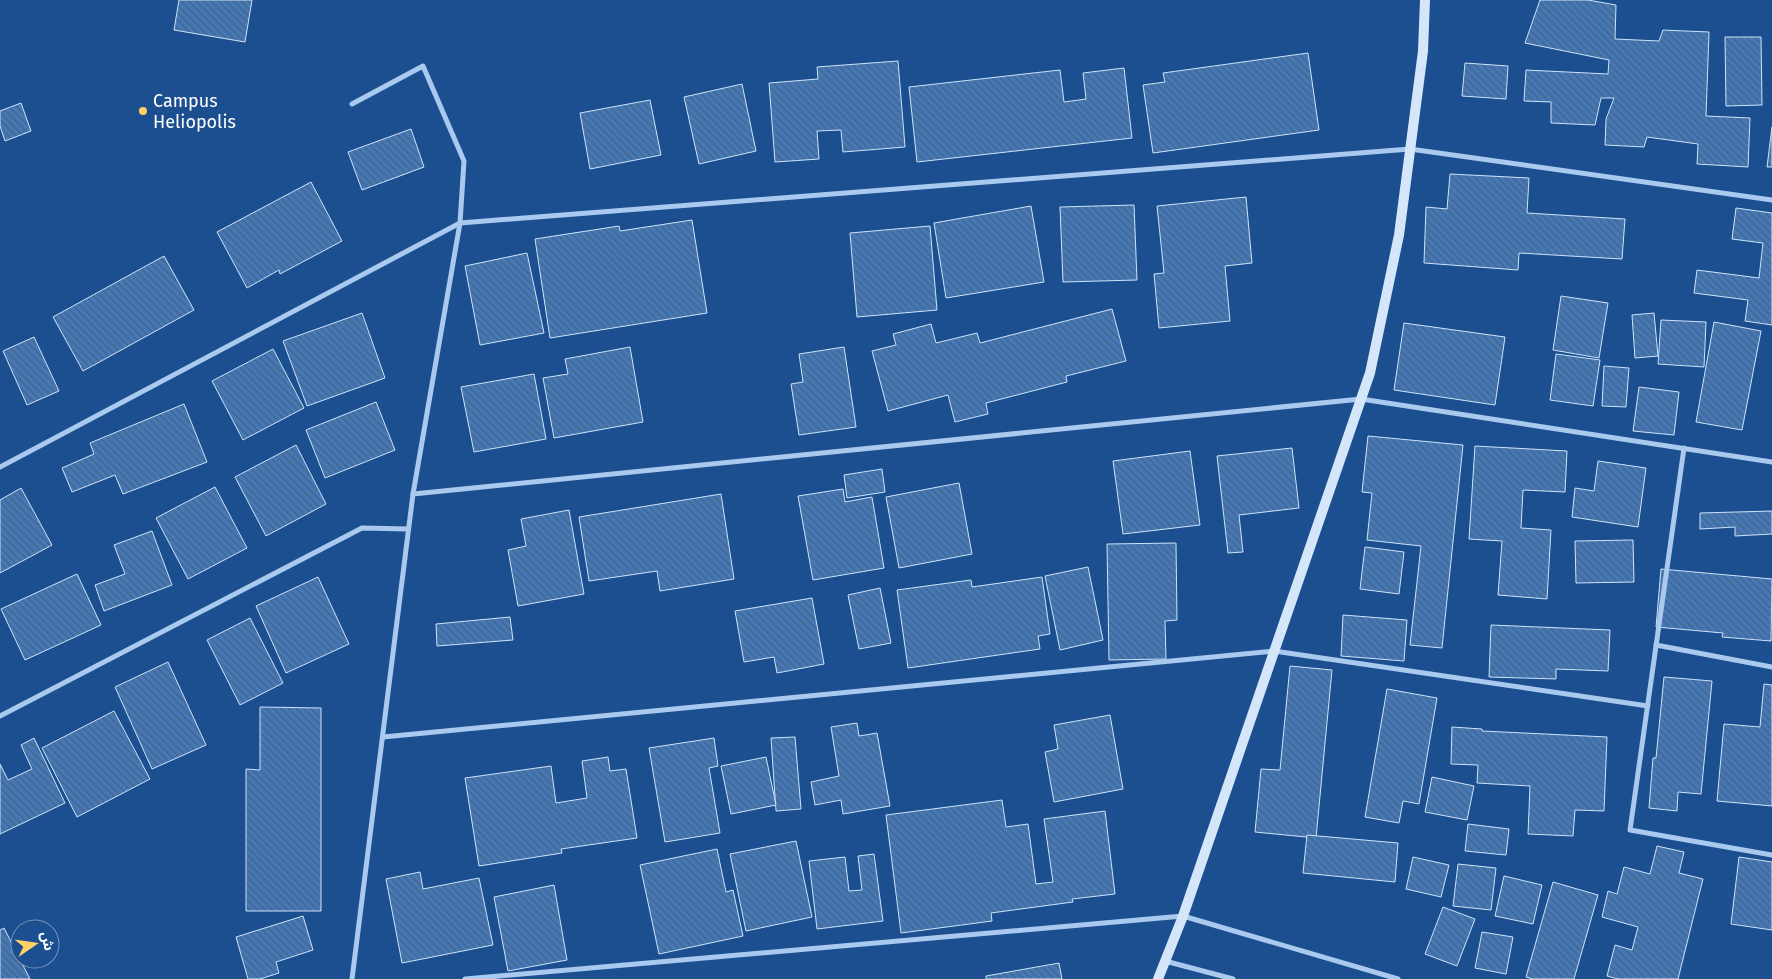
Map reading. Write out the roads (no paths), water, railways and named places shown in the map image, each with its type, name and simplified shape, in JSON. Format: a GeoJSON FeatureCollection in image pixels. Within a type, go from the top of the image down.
{"type":"FeatureCollection","features":[{"type":"Feature","properties":{"kind":"main road"},"geometry":{"type":"LineString","coordinates":[[1158,979],[1183,916],[1370,374],[1399,235],[1422,51],[1425,0]]}},
{"type":"Feature","properties":{"kind":"street"},"geometry":{"type":"LineString","coordinates":[[352,104],[423,66],[464,161],[460,223],[408,530],[352,979]]}},
{"type":"Feature","properties":{"kind":"street"},"geometry":{"type":"LineString","coordinates":[[0,467],[460,223],[1410,149],[1772,200]]}},
{"type":"Feature","properties":{"kind":"street"},"geometry":{"type":"LineString","coordinates":[[413,494],[1361,399],[1772,462]]}},
{"type":"Feature","properties":{"kind":"street"},"geometry":{"type":"LineString","coordinates":[[1684,448],[1630,830],[1772,855]]}},
{"type":"Feature","properties":{"kind":"street"},"geometry":{"type":"LineString","coordinates":[[0,716],[362,528],[408,530]]}},
{"type":"Feature","properties":{"kind":"street"},"geometry":{"type":"LineString","coordinates":[[1656,645],[1772,667]]}},
{"type":"Feature","properties":{"kind":"street"},"geometry":{"type":"LineString","coordinates":[[383,737],[1274,651],[1648,706]]}},
{"type":"Feature","properties":{"kind":"street"},"geometry":{"type":"LineString","coordinates":[[465,979],[1183,916],[1398,979]]}},
{"type":"Feature","properties":{"kind":"street"},"geometry":{"type":"LineString","coordinates":[[1164,961],[1233,979]]}},
{"type":"Feature","properties":{"kind":"place","name":"Campus Heliopolis"},"geometry":{"type":"Point","coordinates":[143,111]}}]}
